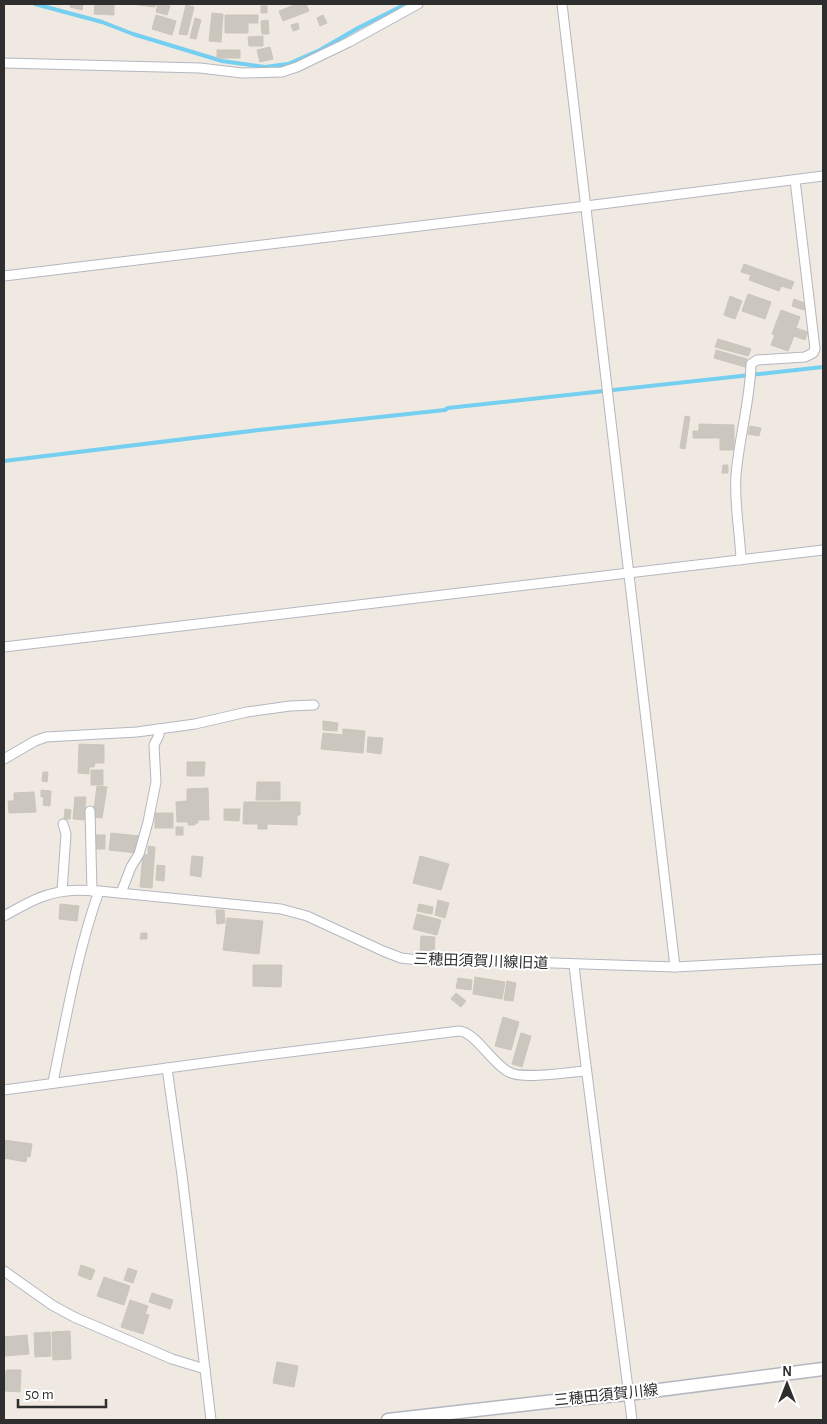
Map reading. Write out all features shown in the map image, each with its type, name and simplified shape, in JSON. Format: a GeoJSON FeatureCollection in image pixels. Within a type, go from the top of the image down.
{"type":"FeatureCollection","features":[{"type":"Feature","properties":{"kind":"main road","name":"三穂田須賀川線"},"geometry":{"type":"LineString","coordinates":[[388,1420],[628,1394],[823,1369]]}},
{"type":"Feature","properties":{"kind":"street"},"geometry":{"type":"LineString","coordinates":[[4,63],[200,68],[242,73],[282,72],[297,67],[349,42],[418,4]]}},
{"type":"Feature","properties":{"kind":"street"},"geometry":{"type":"LineString","coordinates":[[562,4],[675,967]]}},
{"type":"Feature","properties":{"kind":"street"},"geometry":{"type":"LineString","coordinates":[[4,276],[823,176]]}},
{"type":"Feature","properties":{"kind":"street"},"geometry":{"type":"LineString","coordinates":[[741,560],[736,475],[751,364],[757,360],[804,357],[813,353],[815,348],[795,180]]}},
{"type":"Feature","properties":{"kind":"street"},"geometry":{"type":"LineString","coordinates":[[4,646],[823,550]]}},
{"type":"Feature","properties":{"kind":"street"},"geometry":{"type":"LineString","coordinates":[[4,758],[46,737],[160,729],[195,724],[247,712],[314,705]]}},
{"type":"Feature","properties":{"kind":"street"},"geometry":{"type":"LineString","coordinates":[[121,893],[131,868],[141,851],[148,822],[156,782],[154,745],[160,729]]}},
{"type":"Feature","properties":{"kind":"street"},"geometry":{"type":"LineString","coordinates":[[53,1082],[71,992],[93,907],[95,891],[90,811]]}},
{"type":"Feature","properties":{"kind":"street"},"geometry":{"type":"LineString","coordinates":[[62,891],[66,834],[63,824]]}},
{"type":"Feature","properties":{"kind":"street","name":"三穂田須賀川線旧道"},"geometry":{"type":"LineString","coordinates":[[4,916],[36,899],[62,891],[95,891],[281,909],[315,920],[383,952],[401,958],[427,961],[466,960],[675,967],[823,959]]}},
{"type":"Feature","properties":{"kind":"street"},"geometry":{"type":"LineString","coordinates":[[574,965],[632,1420]]}},
{"type":"Feature","properties":{"kind":"street"},"geometry":{"type":"LineString","coordinates":[[4,1090],[53,1082],[459,1031],[468,1033],[493,1060],[511,1074],[530,1076],[586,1071]]}},
{"type":"Feature","properties":{"kind":"street"},"geometry":{"type":"LineString","coordinates":[[167,1068],[182,1175],[211,1420]]}},
{"type":"Feature","properties":{"kind":"street"},"geometry":{"type":"LineString","coordinates":[[4,1271],[52,1305],[74,1317],[172,1359],[205,1369]]}},
{"type":"Feature","properties":{"kind":"building"},"geometry":{"type":"Polygon","coordinates":[[[71,4],[83,4],[82,10],[70,7],[71,4]]]}},
{"type":"Feature","properties":{"kind":"building"},"geometry":{"type":"Polygon","coordinates":[[[95,4],[114,4],[114,15],[94,14],[95,4]]]}},
{"type":"Feature","properties":{"kind":"building"},"geometry":{"type":"Polygon","coordinates":[[[131,4],[156,4],[155,7],[131,4]]]}},
{"type":"Feature","properties":{"kind":"building"},"geometry":{"type":"Polygon","coordinates":[[[158,4],[170,6],[167,15],[156,12],[158,4]]]}},
{"type":"Feature","properties":{"kind":"building"},"geometry":{"type":"Polygon","coordinates":[[[297,4],[306,4],[309,11],[283,21],[279,11],[297,4]]]}},
{"type":"Feature","properties":{"kind":"building"},"geometry":{"type":"Polygon","coordinates":[[[186,5],[194,7],[187,35],[179,34],[186,5]]]}},
{"type":"Feature","properties":{"kind":"building"},"geometry":{"type":"Polygon","coordinates":[[[261,6],[267,6],[267,13],[261,13],[261,6]]]}},
{"type":"Feature","properties":{"kind":"building"},"geometry":{"type":"Polygon","coordinates":[[[212,13],[223,14],[221,42],[209,41],[212,13]]]}},
{"type":"Feature","properties":{"kind":"building"},"geometry":{"type":"Polygon","coordinates":[[[156,15],[176,21],[172,35],[152,29],[156,15]]]}},
{"type":"Feature","properties":{"kind":"building"},"geometry":{"type":"Polygon","coordinates":[[[225,15],[258,15],[258,23],[248,23],[248,33],[225,33],[225,15]]]}},
{"type":"Feature","properties":{"kind":"building"},"geometry":{"type":"Polygon","coordinates":[[[323,15],[327,23],[320,26],[317,18],[323,15]]]}},
{"type":"Feature","properties":{"kind":"building"},"geometry":{"type":"Polygon","coordinates":[[[195,18],[201,20],[196,39],[190,38],[195,18]]]}},
{"type":"Feature","properties":{"kind":"building"},"geometry":{"type":"Polygon","coordinates":[[[268,20],[269,34],[262,34],[261,21],[268,20]]]}},
{"type":"Feature","properties":{"kind":"building"},"geometry":{"type":"Polygon","coordinates":[[[298,23],[299,29],[293,31],[291,25],[298,23]]]}},
{"type":"Feature","properties":{"kind":"building"},"geometry":{"type":"Polygon","coordinates":[[[263,36],[263,46],[249,46],[248,37],[263,36]]]}},
{"type":"Feature","properties":{"kind":"building"},"geometry":{"type":"Polygon","coordinates":[[[270,47],[273,59],[260,62],[257,50],[270,47]]]}},
{"type":"Feature","properties":{"kind":"building"},"geometry":{"type":"Polygon","coordinates":[[[217,50],[240,50],[240,58],[217,58],[217,50]]]}},
{"type":"Feature","properties":{"kind":"building"},"geometry":{"type":"Polygon","coordinates":[[[744,264],[794,282],[791,289],[781,286],[779,291],[749,280],[751,275],[741,272],[744,264]]]}},
{"type":"Feature","properties":{"kind":"building"},"geometry":{"type":"Polygon","coordinates":[[[748,294],[771,302],[765,319],[742,311],[748,294]]]}},
{"type":"Feature","properties":{"kind":"building"},"geometry":{"type":"Polygon","coordinates":[[[730,296],[742,301],[735,319],[724,315],[730,296]]]}},
{"type":"Feature","properties":{"kind":"building"},"geometry":{"type":"Polygon","coordinates":[[[794,299],[807,304],[804,310],[792,306],[794,299]]]}},
{"type":"Feature","properties":{"kind":"building"},"geometry":{"type":"Polygon","coordinates":[[[781,310],[800,317],[796,328],[808,332],[805,340],[794,336],[788,351],[771,345],[775,335],[772,334],[781,310]]]}},
{"type":"Feature","properties":{"kind":"building"},"geometry":{"type":"Polygon","coordinates":[[[718,339],[751,349],[748,356],[715,347],[718,339]]]}},
{"type":"Feature","properties":{"kind":"building"},"geometry":{"type":"Polygon","coordinates":[[[716,350],[747,359],[745,367],[714,358],[716,350]]]}},
{"type":"Feature","properties":{"kind":"building"},"geometry":{"type":"Polygon","coordinates":[[[685,416],[690,417],[685,449],[680,448],[685,416]]]}},
{"type":"Feature","properties":{"kind":"building"},"geometry":{"type":"Polygon","coordinates":[[[699,424],[734,425],[734,450],[720,450],[720,438],[693,438],[693,431],[699,431],[699,424]]]}},
{"type":"Feature","properties":{"kind":"building"},"geometry":{"type":"Polygon","coordinates":[[[750,426],[761,428],[759,436],[748,434],[750,426]]]}},
{"type":"Feature","properties":{"kind":"building"},"geometry":{"type":"Polygon","coordinates":[[[723,465],[728,465],[728,473],[722,473],[723,465]]]}},
{"type":"Feature","properties":{"kind":"building"},"geometry":{"type":"Polygon","coordinates":[[[323,721],[338,723],[337,731],[323,730],[323,721]]]}},
{"type":"Feature","properties":{"kind":"building"},"geometry":{"type":"Polygon","coordinates":[[[343,729],[365,731],[363,753],[321,749],[323,733],[343,735],[343,729]]]}},
{"type":"Feature","properties":{"kind":"building"},"geometry":{"type":"Polygon","coordinates":[[[368,737],[383,738],[381,754],[367,752],[368,737]]]}},
{"type":"Feature","properties":{"kind":"building"},"geometry":{"type":"Polygon","coordinates":[[[79,744],[104,745],[104,763],[95,763],[94,767],[89,767],[89,774],[78,773],[79,744]]]}},
{"type":"Feature","properties":{"kind":"building"},"geometry":{"type":"Polygon","coordinates":[[[187,762],[205,762],[204,776],[187,776],[187,762]]]}},
{"type":"Feature","properties":{"kind":"building"},"geometry":{"type":"Polygon","coordinates":[[[91,770],[103,770],[103,785],[91,785],[91,770]]]}},
{"type":"Feature","properties":{"kind":"building"},"geometry":{"type":"Polygon","coordinates":[[[43,772],[48,772],[47,782],[42,781],[43,772]]]}},
{"type":"Feature","properties":{"kind":"building"},"geometry":{"type":"Polygon","coordinates":[[[257,782],[280,782],[280,800],[256,800],[257,782]]]}},
{"type":"Feature","properties":{"kind":"building"},"geometry":{"type":"Polygon","coordinates":[[[97,786],[107,787],[102,818],[93,817],[97,786]]]}},
{"type":"Feature","properties":{"kind":"building"},"geometry":{"type":"Polygon","coordinates":[[[208,788],[209,820],[198,820],[198,823],[195,823],[195,825],[188,825],[188,822],[177,822],[176,802],[187,801],[187,789],[208,788]]]}},
{"type":"Feature","properties":{"kind":"building"},"geometry":{"type":"Polygon","coordinates":[[[41,790],[51,791],[50,806],[43,805],[44,797],[41,797],[41,790]]]}},
{"type":"Feature","properties":{"kind":"building"},"geometry":{"type":"Polygon","coordinates":[[[34,792],[36,812],[9,813],[8,801],[14,801],[14,793],[34,792]]]}},
{"type":"Feature","properties":{"kind":"building"},"geometry":{"type":"Polygon","coordinates":[[[75,797],[86,797],[84,820],[73,819],[75,797]]]}},
{"type":"Feature","properties":{"kind":"building"},"geometry":{"type":"Polygon","coordinates":[[[244,802],[300,802],[300,815],[297,815],[297,825],[267,824],[267,829],[258,829],[258,824],[243,824],[244,802]]]}},
{"type":"Feature","properties":{"kind":"building"},"geometry":{"type":"Polygon","coordinates":[[[65,809],[71,810],[70,819],[64,819],[65,809]]]}},
{"type":"Feature","properties":{"kind":"building"},"geometry":{"type":"Polygon","coordinates":[[[224,809],[240,809],[239,821],[224,820],[224,809]]]}},
{"type":"Feature","properties":{"kind":"building"},"geometry":{"type":"Polygon","coordinates":[[[155,813],[173,813],[173,828],[155,828],[155,813]]]}},
{"type":"Feature","properties":{"kind":"building"},"geometry":{"type":"Polygon","coordinates":[[[176,827],[183,827],[183,835],[176,835],[176,827]]]}},
{"type":"Feature","properties":{"kind":"building"},"geometry":{"type":"Polygon","coordinates":[[[111,833],[139,836],[137,853],[109,850],[111,833]]]}},
{"type":"Feature","properties":{"kind":"building"},"geometry":{"type":"Polygon","coordinates":[[[94,835],[105,835],[105,849],[94,849],[94,835]]]}},
{"type":"Feature","properties":{"kind":"building"},"geometry":{"type":"Polygon","coordinates":[[[148,846],[155,847],[152,888],[140,887],[143,854],[148,855],[148,846]]]}},
{"type":"Feature","properties":{"kind":"building"},"geometry":{"type":"Polygon","coordinates":[[[192,856],[203,857],[201,877],[190,875],[192,856]]]}},
{"type":"Feature","properties":{"kind":"building"},"geometry":{"type":"Polygon","coordinates":[[[420,856],[449,864],[441,890],[413,883],[420,856]]]}},
{"type":"Feature","properties":{"kind":"building"},"geometry":{"type":"Polygon","coordinates":[[[157,865],[165,866],[164,881],[156,880],[157,865]]]}},
{"type":"Feature","properties":{"kind":"building"},"geometry":{"type":"Polygon","coordinates":[[[438,900],[449,903],[445,918],[435,915],[438,900]]]}},
{"type":"Feature","properties":{"kind":"building"},"geometry":{"type":"Polygon","coordinates":[[[60,904],[79,906],[77,921],[59,919],[60,904]]]}},
{"type":"Feature","properties":{"kind":"building"},"geometry":{"type":"Polygon","coordinates":[[[419,904],[433,907],[432,914],[417,911],[419,904]]]}},
{"type":"Feature","properties":{"kind":"building"},"geometry":{"type":"Polygon","coordinates":[[[216,910],[224,910],[225,923],[217,924],[216,910]]]}},
{"type":"Feature","properties":{"kind":"building"},"geometry":{"type":"Polygon","coordinates":[[[417,914],[441,920],[437,935],[413,929],[417,914]]]}},
{"type":"Feature","properties":{"kind":"building"},"geometry":{"type":"Polygon","coordinates":[[[227,918],[263,921],[259,954],[223,950],[227,918]]]}},
{"type":"Feature","properties":{"kind":"building"},"geometry":{"type":"Polygon","coordinates":[[[141,933],[147,933],[147,939],[140,939],[141,933]]]}},
{"type":"Feature","properties":{"kind":"building"},"geometry":{"type":"Polygon","coordinates":[[[421,936],[435,937],[434,953],[420,952],[421,936]]]}},
{"type":"Feature","properties":{"kind":"building"},"geometry":{"type":"Polygon","coordinates":[[[253,965],[282,965],[281,987],[253,986],[253,965]]]}},
{"type":"Feature","properties":{"kind":"building"},"geometry":{"type":"Polygon","coordinates":[[[475,977],[505,982],[502,999],[473,994],[475,977]]]}},
{"type":"Feature","properties":{"kind":"building"},"geometry":{"type":"Polygon","coordinates":[[[458,978],[472,980],[471,990],[456,988],[458,978]]]}},
{"type":"Feature","properties":{"kind":"building"},"geometry":{"type":"Polygon","coordinates":[[[507,981],[516,983],[513,1001],[504,1000],[507,981]]]}},
{"type":"Feature","properties":{"kind":"building"},"geometry":{"type":"Polygon","coordinates":[[[456,993],[466,1001],[461,1007],[451,999],[456,993]]]}},
{"type":"Feature","properties":{"kind":"building"},"geometry":{"type":"Polygon","coordinates":[[[503,1017],[519,1022],[511,1050],[495,1046],[503,1017]]]}},
{"type":"Feature","properties":{"kind":"building"},"geometry":{"type":"Polygon","coordinates":[[[521,1033],[531,1036],[522,1067],[512,1064],[521,1033]]]}},
{"type":"Feature","properties":{"kind":"building"},"geometry":{"type":"Polygon","coordinates":[[[4,1140],[32,1144],[30,1157],[27,1156],[26,1162],[4,1158],[4,1140]]]}},
{"type":"Feature","properties":{"kind":"building"},"geometry":{"type":"Polygon","coordinates":[[[81,1265],[95,1270],[91,1280],[78,1275],[81,1265]]]}},
{"type":"Feature","properties":{"kind":"building"},"geometry":{"type":"Polygon","coordinates":[[[128,1268],[137,1271],[133,1283],[124,1280],[128,1268]]]}},
{"type":"Feature","properties":{"kind":"building"},"geometry":{"type":"Polygon","coordinates":[[[104,1277],[130,1286],[124,1305],[97,1296],[104,1277]]]}},
{"type":"Feature","properties":{"kind":"building"},"geometry":{"type":"Polygon","coordinates":[[[152,1293],[173,1300],[170,1309],[149,1302],[152,1293]]]}},
{"type":"Feature","properties":{"kind":"building"},"geometry":{"type":"Polygon","coordinates":[[[130,1300],[148,1306],[145,1314],[149,1315],[143,1334],[121,1327],[130,1300]]]}},
{"type":"Feature","properties":{"kind":"building"},"geometry":{"type":"Polygon","coordinates":[[[70,1331],[71,1359],[53,1360],[52,1332],[70,1331]]]}},
{"type":"Feature","properties":{"kind":"building"},"geometry":{"type":"Polygon","coordinates":[[[50,1332],[51,1356],[35,1357],[34,1333],[50,1332]]]}},
{"type":"Feature","properties":{"kind":"building"},"geometry":{"type":"Polygon","coordinates":[[[27,1335],[29,1354],[4,1356],[4,1337],[27,1335]]]}},
{"type":"Feature","properties":{"kind":"building"},"geometry":{"type":"Polygon","coordinates":[[[277,1362],[298,1366],[294,1387],[273,1383],[277,1362]]]}},
{"type":"Feature","properties":{"kind":"building"},"geometry":{"type":"Polygon","coordinates":[[[6,1370],[21,1370],[20,1392],[5,1391],[4,1374],[6,1374],[6,1370]]]}},
{"type":"Feature","properties":{"kind":"waterway"},"geometry":{"type":"LineString","coordinates":[[35,4],[102,22],[133,34],[222,61],[265,67],[288,64],[320,50],[406,4]]}},
{"type":"Feature","properties":{"kind":"waterway"},"geometry":{"type":"LineString","coordinates":[[4,461],[259,430],[445,410],[448,408],[823,367]]}}]}
